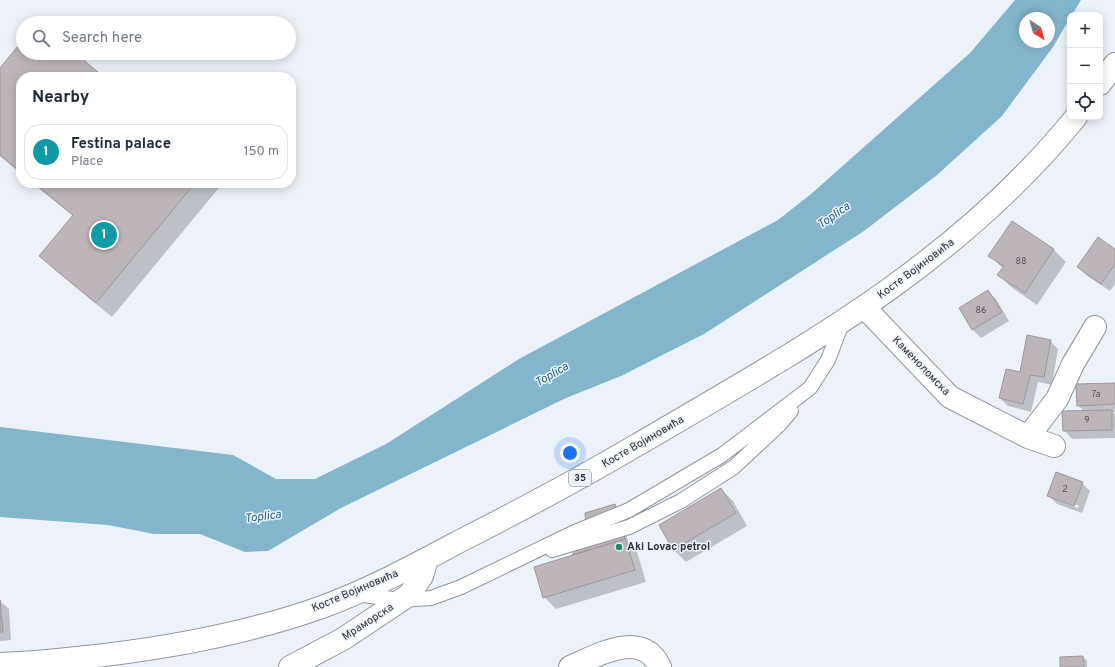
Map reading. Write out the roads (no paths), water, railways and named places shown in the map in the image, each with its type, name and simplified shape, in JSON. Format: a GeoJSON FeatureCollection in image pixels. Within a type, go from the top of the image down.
{"type":"FeatureCollection","features":[{"type":"Feature","properties":{"kind":"main road"},"geometry":{"type":"LineString","coordinates":[[1103,80],[1115,64]]}},
{"type":"Feature","properties":{"kind":"main road","name":"Косте Војиновића"},"geometry":{"type":"LineString","coordinates":[[0,664],[39,662],[194,642],[239,632],[275,622],[354,594],[427,559],[567,486],[744,383],[865,308],[954,241],[992,207],[1029,171],[1073,120]]}},
{"type":"Feature","properties":{"kind":"main road","name":"Каменоломска"},"geometry":{"type":"LineString","coordinates":[[865,308],[950,397],[1028,437],[1054,446]]}},
{"type":"Feature","properties":{"kind":"main road"},"geometry":{"type":"LineString","coordinates":[[1028,437],[1057,399],[1073,364],[1095,327]]}},
{"type":"Feature","properties":{"kind":"main road","name":"Мраморска"},"geometry":{"type":"LineString","coordinates":[[290,667],[343,639],[409,595],[422,576],[427,559]]}},
{"type":"Feature","properties":{"kind":"main road"},"geometry":{"type":"LineString","coordinates":[[570,667],[602,653],[632,646],[655,656],[660,667]]}},
{"type":"Feature","properties":{"kind":"lane"},"geometry":{"type":"LineString","coordinates":[[354,594],[400,600],[431,598],[461,587],[521,558],[629,510],[722,455],[810,388],[828,360],[842,323]]}},
{"type":"Feature","properties":{"kind":"water","name":"Toplica"},"geometry":{"type":"Polygon","coordinates":[[[1015,0],[1081,0],[1074,12],[1067,12],[1067,23],[1055,44],[1055,12],[1019,12],[1019,48],[1052,48],[1002,116],[937,175],[864,231],[704,334],[621,376],[566,398],[341,508],[268,551],[245,552],[200,534],[154,534],[108,525],[0,517],[0,427],[233,455],[276,479],[315,479],[386,444],[519,359],[778,220],[811,194],[970,53],[1015,0]]]}},
{"type":"Feature","properties":{"kind":"place","name":"Festina palace"},"geometry":{"type":"Point","coordinates":[104,235]}},
{"type":"Feature","properties":{"kind":"place","name":"Aki Lovac petrol"},"geometry":{"type":"Point","coordinates":[619,547]}}]}
